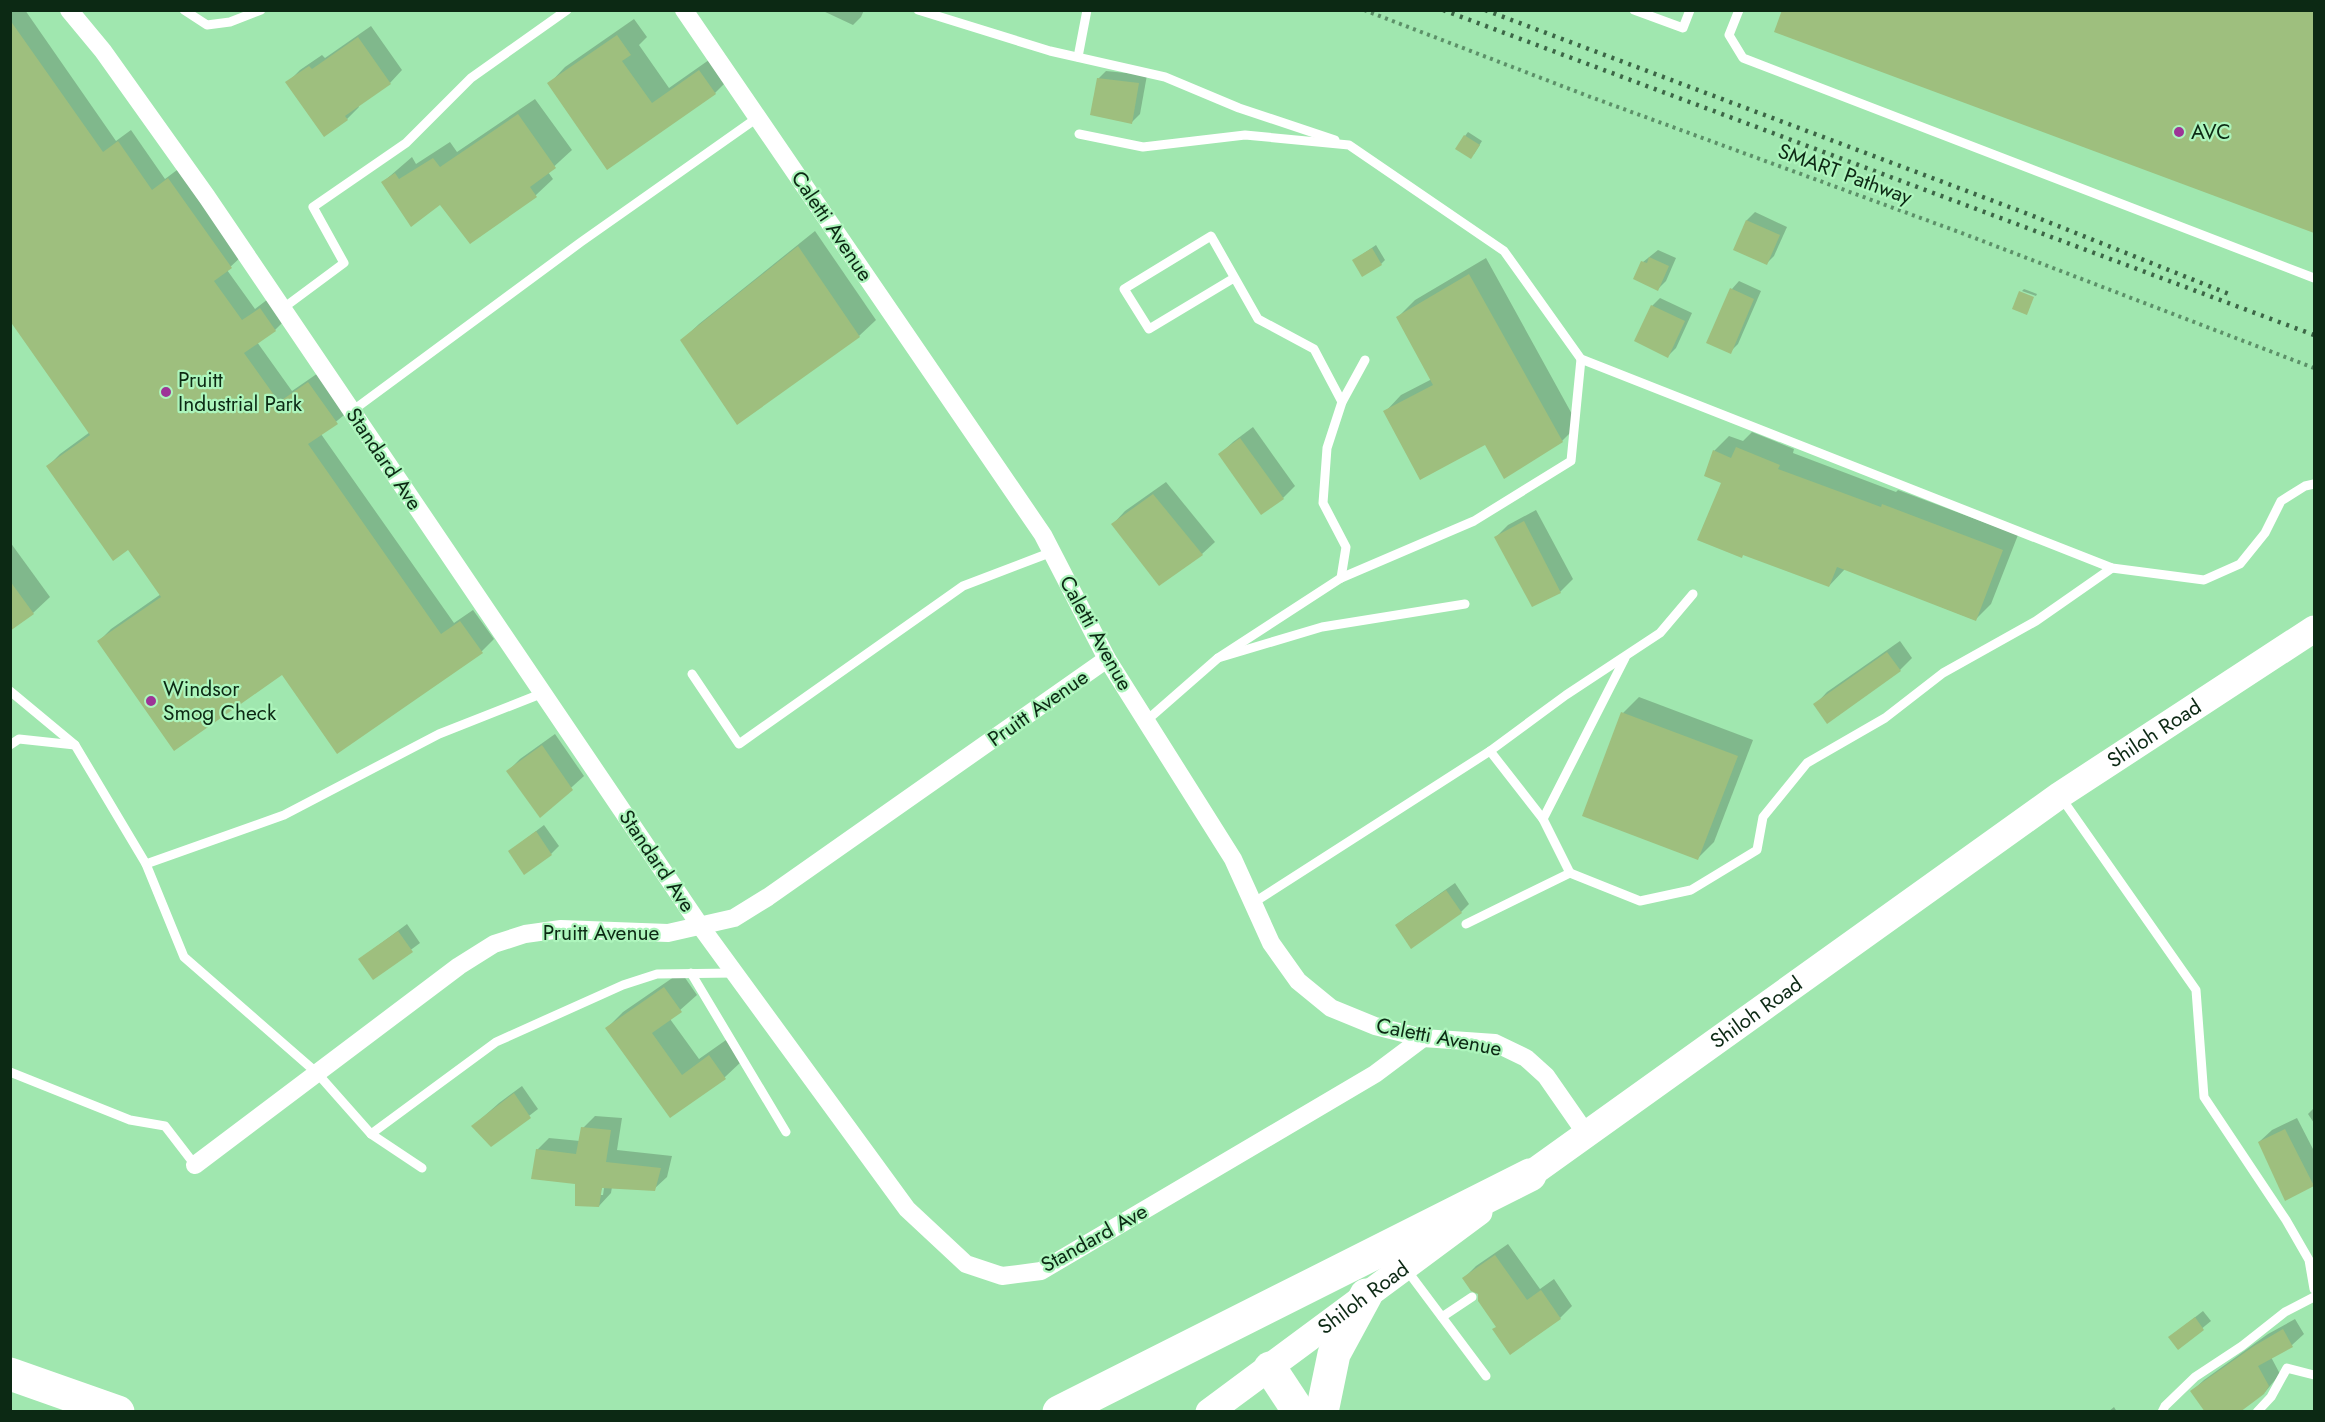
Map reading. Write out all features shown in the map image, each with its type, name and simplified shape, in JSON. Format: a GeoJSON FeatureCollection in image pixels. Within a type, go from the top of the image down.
{"type":"FeatureCollection","features":[{"type":"Feature","properties":{"kind":"highway"},"geometry":{"type":"LineString","coordinates":[[1059,1412],[1530,1174]]}},
{"type":"Feature","properties":{"kind":"highway"},"geometry":{"type":"LineString","coordinates":[[1322,1412],[1334,1354],[1366,1295]]}},
{"type":"Feature","properties":{"kind":"highway"},"geometry":{"type":"LineString","coordinates":[[1270,1368],[1299,1412]]}},
{"type":"Feature","properties":{"kind":"highway"},"geometry":{"type":"LineString","coordinates":[[10,1374],[115,1410]]}},
{"type":"Feature","properties":{"kind":"main road","name":"Shiloh Road"},"geometry":{"type":"LineString","coordinates":[[1209,1412],[1530,1174],[2060,795],[2314,629]]}},
{"type":"Feature","properties":{"kind":"street","name":"Standard Ave"},"geometry":{"type":"LineString","coordinates":[[69,10],[124,81],[282,309],[701,927],[907,1209],[966,1264],[1002,1276],[1041,1271],[1375,1074],[1423,1038]]}},
{"type":"Feature","properties":{"kind":"street","name":"Caletti Avenue"},"geometry":{"type":"LineString","coordinates":[[684,10],[1043,535],[1107,659],[1233,859],[1272,943],[1298,981],[1332,1008],[1375,1026],[1423,1038],[1495,1043],[1526,1059],[1546,1076],[1587,1135]]}},
{"type":"Feature","properties":{"kind":"street","name":"Pruitt Avenue"},"geometry":{"type":"LineString","coordinates":[[195,1165],[459,966],[494,944],[525,934],[561,929],[668,933],[734,918],[768,897],[1107,659]]}},
{"type":"Feature","properties":{"kind":"lane"},"geometry":{"type":"LineString","coordinates":[[184,10],[207,25],[230,22],[261,10]]}},
{"type":"Feature","properties":{"kind":"lane"},"geometry":{"type":"LineString","coordinates":[[282,309],[344,263],[313,207],[406,143],[471,78],[567,10]]}},
{"type":"Feature","properties":{"kind":"lane"},"geometry":{"type":"LineString","coordinates":[[918,10],[1050,51],[1165,77],[1239,108],[1349,145],[1504,251],[1581,359],[2112,568],[2204,580],[2240,564],[2265,533],[2281,501],[2305,486],[2314,484]]}},
{"type":"Feature","properties":{"kind":"lane"},"geometry":{"type":"LineString","coordinates":[[1078,57],[1087,10]]}},
{"type":"Feature","properties":{"kind":"lane"},"geometry":{"type":"LineString","coordinates":[[1634,10],[1683,28],[1690,10]]}},
{"type":"Feature","properties":{"kind":"lane"},"geometry":{"type":"LineString","coordinates":[[1739,10],[1729,35],[1743,58],[2314,278]]}},
{"type":"Feature","properties":{"kind":"lane"},"geometry":{"type":"LineString","coordinates":[[352,411],[581,242],[757,117]]}},
{"type":"Feature","properties":{"kind":"lane"},"geometry":{"type":"LineString","coordinates":[[1079,134],[1143,147],[1245,135],[1349,145]]}},
{"type":"Feature","properties":{"kind":"lane"},"geometry":{"type":"LineString","coordinates":[[1234,278],[1149,329],[1124,290],[1211,236],[1258,319],[1314,349],[1342,402]]}},
{"type":"Feature","properties":{"kind":"lane"},"geometry":{"type":"LineString","coordinates":[[1146,721],[1218,658],[1341,578],[1474,521],[1571,461],[1581,359]]}},
{"type":"Feature","properties":{"kind":"lane"},"geometry":{"type":"LineString","coordinates":[[1341,578],[1346,547],[1323,503],[1327,448],[1342,402],[1365,360]]}},
{"type":"Feature","properties":{"kind":"lane"},"geometry":{"type":"LineString","coordinates":[[692,674],[739,744],[963,586],[1052,552]]}},
{"type":"Feature","properties":{"kind":"lane"},"geometry":{"type":"LineString","coordinates":[[1490,752],[1543,819],[1570,873],[1640,901],[1691,890],[1756,850],[1763,817],[1807,763],[1885,718],[1943,673],[2036,621],[2112,568]]}},
{"type":"Feature","properties":{"kind":"lane"},"geometry":{"type":"LineString","coordinates":[[1253,903],[1490,752],[1566,695],[1660,633],[1693,594]]}},
{"type":"Feature","properties":{"kind":"lane"},"geometry":{"type":"LineString","coordinates":[[1218,658],[1322,627],[1465,604]]}},
{"type":"Feature","properties":{"kind":"lane"},"geometry":{"type":"LineString","coordinates":[[1543,819],[1626,656]]}},
{"type":"Feature","properties":{"kind":"lane"},"geometry":{"type":"LineString","coordinates":[[10,691],[75,745],[146,864],[184,957],[318,1073],[371,1134],[422,1168]]}},
{"type":"Feature","properties":{"kind":"lane"},"geometry":{"type":"LineString","coordinates":[[146,864],[284,815],[439,734],[543,693]]}},
{"type":"Feature","properties":{"kind":"lane"},"geometry":{"type":"LineString","coordinates":[[10,745],[19,739],[75,745]]}},
{"type":"Feature","properties":{"kind":"lane"},"geometry":{"type":"LineString","coordinates":[[2060,795],[2196,990],[2204,1097],[2286,1220],[2309,1260],[2314,1289]]}},
{"type":"Feature","properties":{"kind":"lane"},"geometry":{"type":"LineString","coordinates":[[1466,924],[1570,873]]}},
{"type":"Feature","properties":{"kind":"lane"},"geometry":{"type":"LineString","coordinates":[[691,973],[786,1132]]}},
{"type":"Feature","properties":{"kind":"lane"},"geometry":{"type":"LineString","coordinates":[[371,1134],[496,1042],[623,985],[657,974],[735,973]]}},
{"type":"Feature","properties":{"kind":"lane"},"geometry":{"type":"LineString","coordinates":[[10,1072],[130,1120],[165,1126],[195,1165]]}},
{"type":"Feature","properties":{"kind":"lane"},"geometry":{"type":"LineString","coordinates":[[1404,1267],[1486,1376]]}},
{"type":"Feature","properties":{"kind":"lane"},"geometry":{"type":"LineString","coordinates":[[1442,1317],[1472,1297]]}},
{"type":"Feature","properties":{"kind":"lane"},"geometry":{"type":"LineString","coordinates":[[2162,1412],[2165,1406],[2195,1377],[2242,1346],[2285,1312],[2314,1297]]}},
{"type":"Feature","properties":{"kind":"lane"},"geometry":{"type":"LineString","coordinates":[[2257,1412],[2271,1397],[2287,1368],[2314,1375]]}},
{"type":"Feature","properties":{"kind":"path","name":"SMART Pathway"},"geometry":{"type":"LineString","coordinates":[[1364,10],[1599,100],[1959,232],[2314,368]]}},
{"type":"Feature","properties":{"kind":"building","name":"AVC"},"geometry":{"type":"Polygon","coordinates":[[[1782,10],[2314,10],[2314,233],[1774,32],[1782,10]]]}},
{"type":"Feature","properties":{"kind":"building","name":"Pruitt Industrial Park"},"geometry":{"type":"Polygon","coordinates":[[[10,20],[103,152],[118,141],[152,190],[168,178],[232,268],[214,281],[242,320],[260,308],[276,331],[244,353],[279,402],[308,382],[338,424],[308,444],[441,634],[460,621],[483,653],[337,754],[282,675],[174,751],[97,641],[161,597],[128,550],[113,561],[46,466],[90,435],[10,321],[10,20]]]}},
{"type":"Feature","properties":{"kind":"building"},"geometry":{"type":"Polygon","coordinates":[[[617,35],[631,55],[622,61],[652,103],[699,70],[716,94],[607,170],[547,83],[617,35]]]}},
{"type":"Feature","properties":{"kind":"building"},"geometry":{"type":"Polygon","coordinates":[[[358,37],[391,84],[345,116],[348,120],[324,137],[285,82],[309,66],[312,69],[358,37]]]}},
{"type":"Feature","properties":{"kind":"building"},"geometry":{"type":"Polygon","coordinates":[[[1097,78],[1139,83],[1132,124],[1090,115],[1097,78]]]}},
{"type":"Feature","properties":{"kind":"building"},"geometry":{"type":"Polygon","coordinates":[[[518,114],[556,168],[530,187],[537,197],[470,244],[440,205],[411,227],[381,182],[395,173],[399,179],[433,158],[440,167],[518,114]]]}},
{"type":"Feature","properties":{"kind":"building"},"geometry":{"type":"Polygon","coordinates":[[[1464,135],[1480,145],[1471,159],[1455,149],[1464,135]]]}},
{"type":"Feature","properties":{"kind":"building"},"geometry":{"type":"Polygon","coordinates":[[[1746,220],[1780,235],[1767,265],[1733,250],[1746,220]]]}},
{"type":"Feature","properties":{"kind":"building"},"geometry":{"type":"Polygon","coordinates":[[[798,246],[860,337],[737,425],[680,340],[798,246]]]}},
{"type":"Feature","properties":{"kind":"building"},"geometry":{"type":"Polygon","coordinates":[[[1372,248],[1382,265],[1362,277],[1352,260],[1372,248]]]}},
{"type":"Feature","properties":{"kind":"building"},"geometry":{"type":"Polygon","coordinates":[[[1649,257],[1669,266],[1658,291],[1633,279],[1641,261],[1647,263],[1649,257]]]}},
{"type":"Feature","properties":{"kind":"building"},"geometry":{"type":"Polygon","coordinates":[[[1469,274],[1563,442],[1504,479],[1485,445],[1420,480],[1383,411],[1433,385],[1396,317],[1469,274]]]}},
{"type":"Feature","properties":{"kind":"building"},"geometry":{"type":"Polygon","coordinates":[[[1730,288],[1754,299],[1731,354],[1706,343],[1730,288]]]}},
{"type":"Feature","properties":{"kind":"building"},"geometry":{"type":"Polygon","coordinates":[[[2019,291],[2034,297],[2027,315],[2012,309],[2019,291]]]}},
{"type":"Feature","properties":{"kind":"building"},"geometry":{"type":"Polygon","coordinates":[[[1651,305],[1685,321],[1668,358],[1634,341],[1651,305]]]}},
{"type":"Feature","properties":{"kind":"building"},"geometry":{"type":"Polygon","coordinates":[[[1240,438],[1284,499],[1261,515],[1218,454],[1240,438]]]}},
{"type":"Feature","properties":{"kind":"building"},"geometry":{"type":"Polygon","coordinates":[[[1736,447],[1780,465],[1778,469],[1881,507],[1882,504],[2003,550],[1976,621],[1837,567],[1829,587],[1743,555],[1742,558],[1697,540],[1721,483],[1704,476],[1713,450],[1731,458],[1736,447]]]}},
{"type":"Feature","properties":{"kind":"building"},"geometry":{"type":"Polygon","coordinates":[[[1153,494],[1203,555],[1159,586],[1111,524],[1153,494]]]}},
{"type":"Feature","properties":{"kind":"building"},"geometry":{"type":"Polygon","coordinates":[[[1524,521],[1561,593],[1532,607],[1494,537],[1524,521]]]}},
{"type":"Feature","properties":{"kind":"building"},"geometry":{"type":"Polygon","coordinates":[[[10,581],[34,614],[10,631],[10,581]]]}},
{"type":"Feature","properties":{"kind":"building"},"geometry":{"type":"Polygon","coordinates":[[[1887,652],[1901,671],[1827,724],[1813,704],[1887,652]]]}},
{"type":"Feature","properties":{"kind":"building"},"geometry":{"type":"Polygon","coordinates":[[[1621,712],[1738,756],[1698,860],[1582,816],[1621,712]]]}},
{"type":"Feature","properties":{"kind":"building"},"geometry":{"type":"Polygon","coordinates":[[[542,745],[573,790],[540,818],[506,771],[542,745]]]}},
{"type":"Feature","properties":{"kind":"building"},"geometry":{"type":"Polygon","coordinates":[[[536,831],[552,855],[524,875],[508,851],[536,831]]]}},
{"type":"Feature","properties":{"kind":"building"},"geometry":{"type":"Polygon","coordinates":[[[1446,890],[1462,913],[1411,949],[1395,925],[1446,890]]]}},
{"type":"Feature","properties":{"kind":"building"},"geometry":{"type":"Polygon","coordinates":[[[398,931],[413,952],[373,980],[358,959],[398,931]]]}},
{"type":"Feature","properties":{"kind":"building"},"geometry":{"type":"Polygon","coordinates":[[[664,987],[682,1012],[652,1033],[682,1075],[709,1055],[726,1079],[670,1118],[605,1028],[664,987]]]}},
{"type":"Feature","properties":{"kind":"building"},"geometry":{"type":"Polygon","coordinates":[[[514,1093],[531,1118],[491,1147],[471,1126],[514,1093]]]}},
{"type":"Feature","properties":{"kind":"building"},"geometry":{"type":"Polygon","coordinates":[[[581,1127],[611,1130],[606,1162],[661,1168],[655,1191],[602,1188],[599,1207],[575,1206],[575,1184],[531,1179],[536,1149],[576,1154],[581,1127]]]}},
{"type":"Feature","properties":{"kind":"building"},"geometry":{"type":"Polygon","coordinates":[[[2285,1129],[2314,1186],[2285,1201],[2258,1142],[2285,1129]]]}},
{"type":"Feature","properties":{"kind":"building"},"geometry":{"type":"Polygon","coordinates":[[[1495,1255],[1527,1300],[1541,1290],[1561,1319],[1510,1355],[1492,1329],[1496,1327],[1478,1301],[1478,1294],[1471,1291],[1462,1278],[1495,1255]]]}},
{"type":"Feature","properties":{"kind":"building"},"geometry":{"type":"Polygon","coordinates":[[[2195,1317],[2204,1330],[2178,1350],[2168,1337],[2195,1317]]]}},
{"type":"Feature","properties":{"kind":"building"},"geometry":{"type":"Polygon","coordinates":[[[2283,1329],[2293,1347],[2258,1366],[2269,1386],[2264,1394],[2240,1412],[2205,1412],[2190,1391],[2254,1346],[2283,1329]]]}},
{"type":"Feature","properties":{"kind":"railway"},"geometry":{"type":"LineString","coordinates":[[1443,10],[2314,335]]}},
{"type":"Feature","properties":{"kind":"railway"},"geometry":{"type":"LineString","coordinates":[[1485,10],[2028,214],[2229,294]]}},
{"type":"Feature","properties":{"kind":"place","name":"AVC"},"geometry":{"type":"Point","coordinates":[2179,132]}},
{"type":"Feature","properties":{"kind":"place","name":"Pruitt Industrial Park"},"geometry":{"type":"Point","coordinates":[166,392]}},
{"type":"Feature","properties":{"kind":"place","name":"Windsor Smog Check"},"geometry":{"type":"Point","coordinates":[151,701]}}]}
